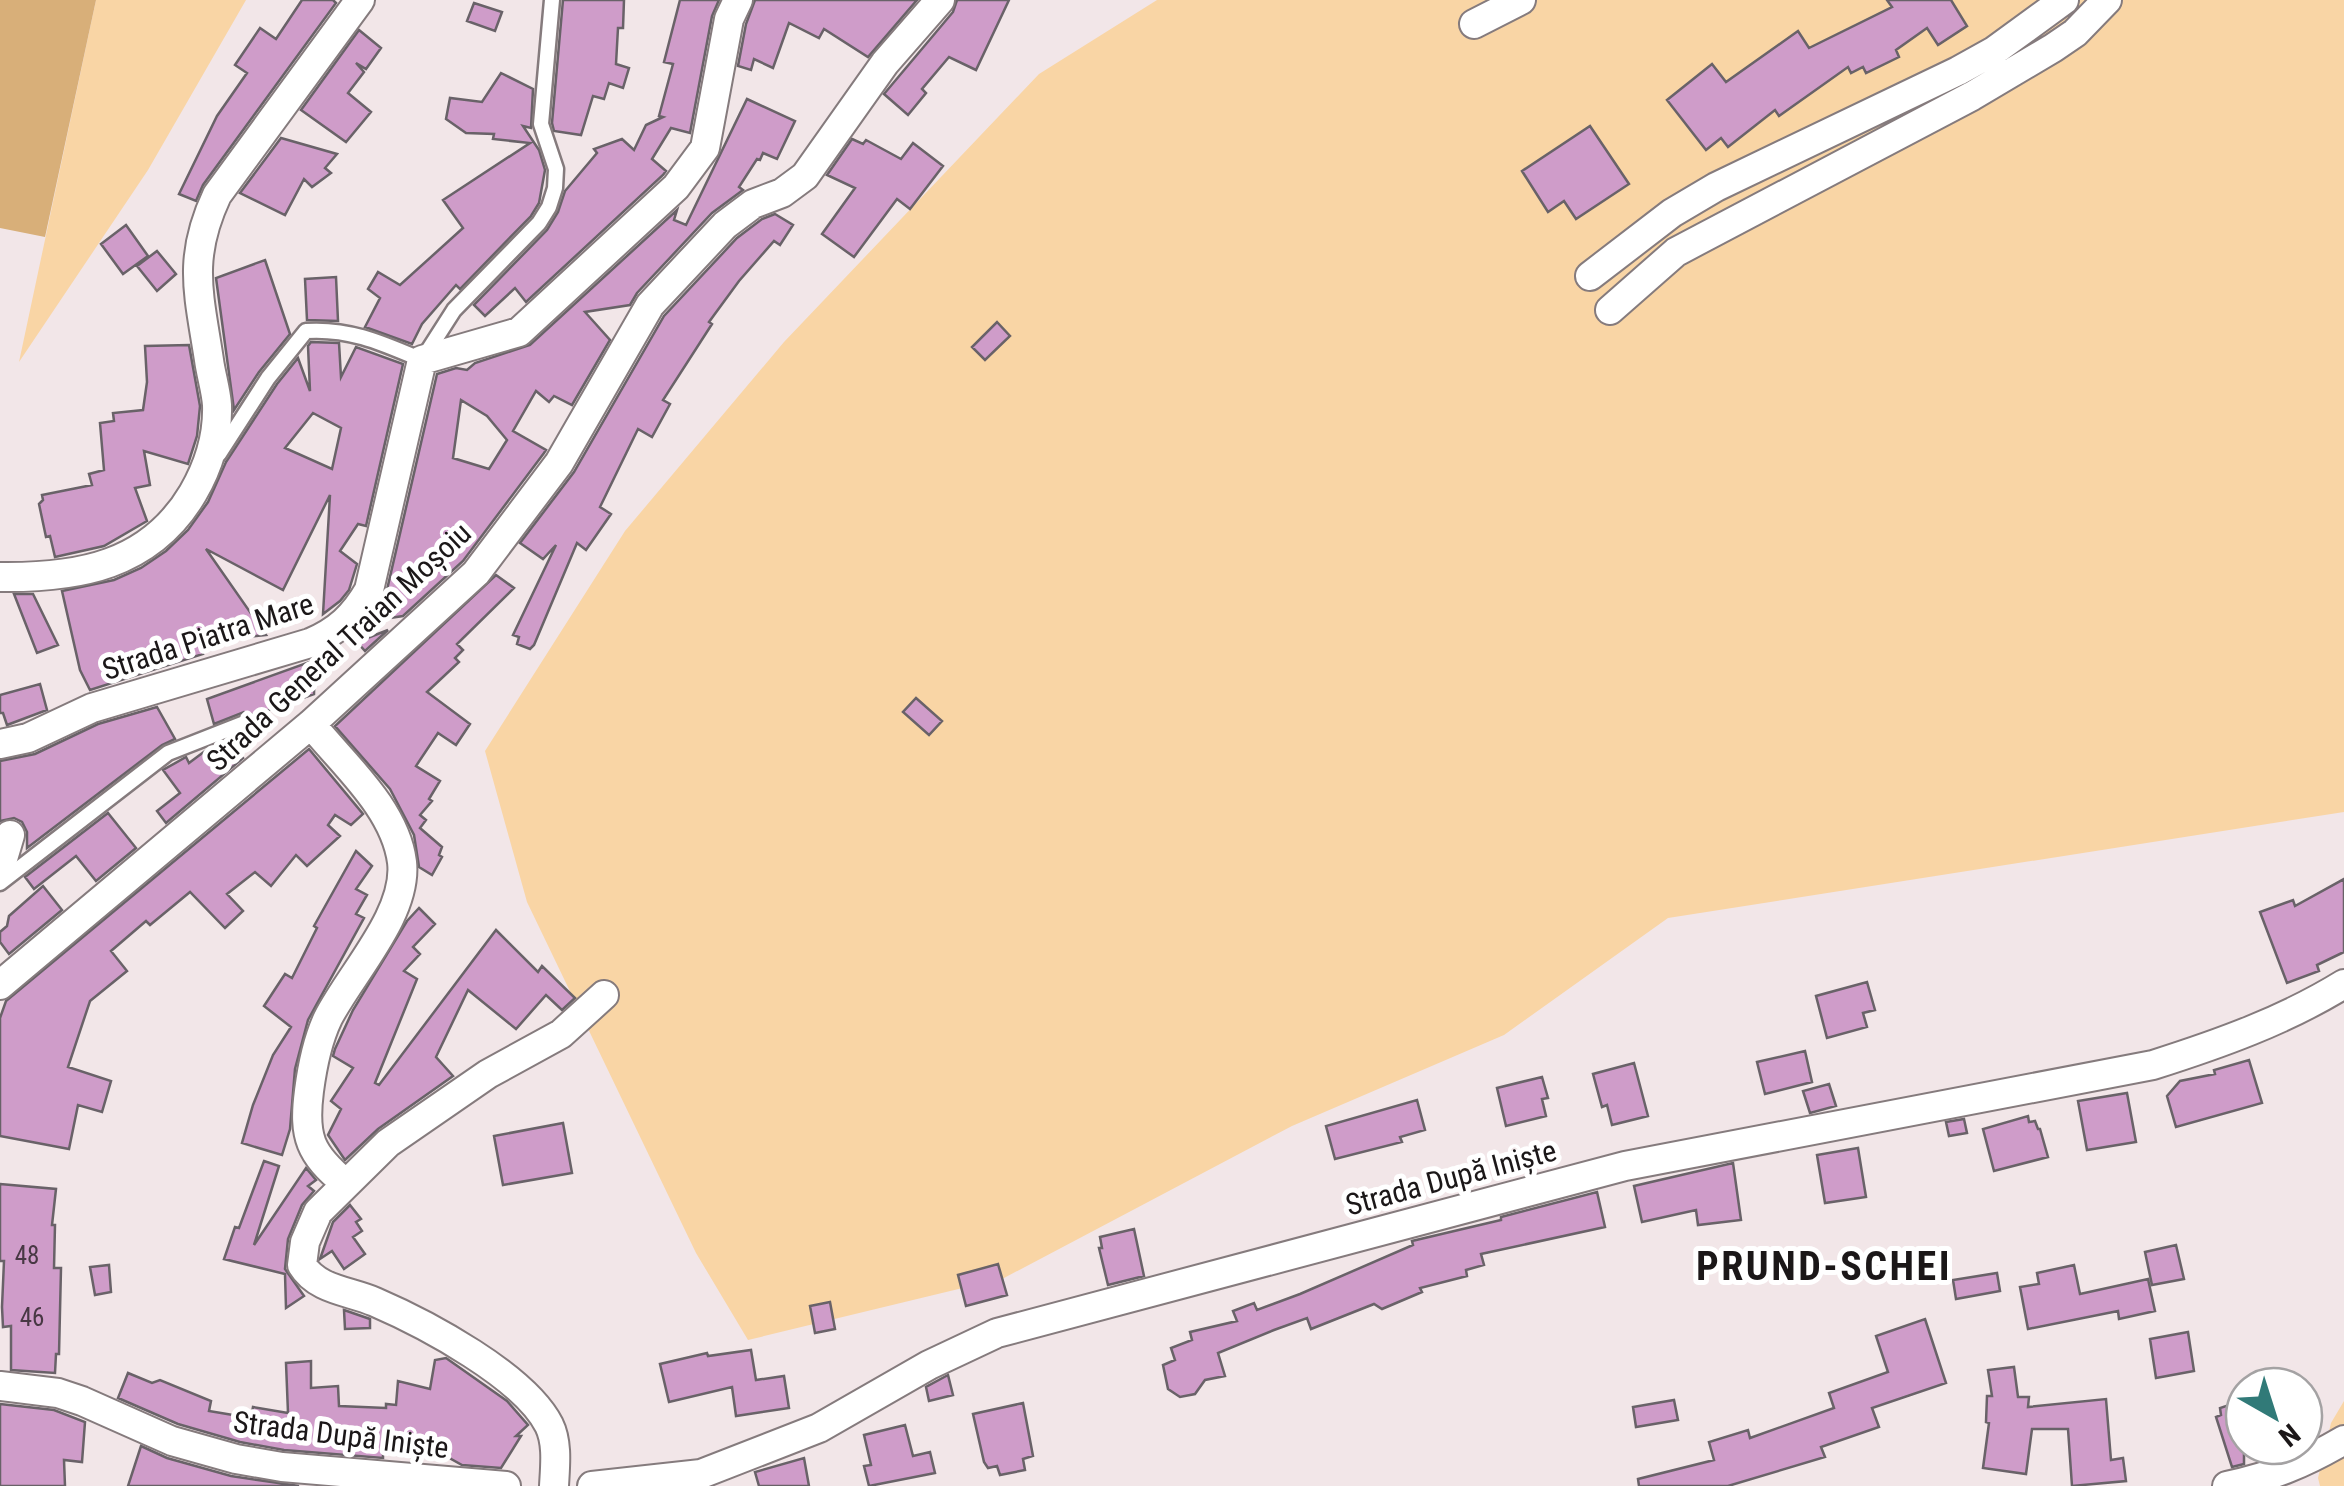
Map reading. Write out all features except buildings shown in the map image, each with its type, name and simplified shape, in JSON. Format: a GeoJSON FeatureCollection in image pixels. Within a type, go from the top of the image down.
{"type":"FeatureCollection","features":[{"type":"Feature","properties":{"kind":"street"},"geometry":{"type":"LineString","coordinates":[[0,577],[67,575],[133,554],[164,533],[201,480],[213,445],[217,405],[197,284],[202,226],[217,196],[360,0]]}},
{"type":"Feature","properties":{"kind":"street"},"geometry":{"type":"LineString","coordinates":[[422,360],[519,332],[676,187],[705,148],[730,19],[738,0]]}},
{"type":"Feature","properties":{"kind":"street","name":"Strada General Traian Moșoiu"},"geometry":{"type":"LineString","coordinates":[[0,985],[311,724],[476,573],[559,462],[650,306],[725,224],[806,176],[885,63],[940,0]]}},
{"type":"Feature","properties":{"kind":"street"},"geometry":{"type":"LineString","coordinates":[[1474,24],[1522,0]]}},
{"type":"Feature","properties":{"kind":"street"},"geometry":{"type":"LineString","coordinates":[[1590,276],[1672,213],[1716,187],[1958,71],[2007,43],[2064,0]]}},
{"type":"Feature","properties":{"kind":"street"},"geometry":{"type":"LineString","coordinates":[[1610,310],[1676,252],[1989,86],[2075,33],[2107,0]]}},
{"type":"Feature","properties":{"kind":"street","name":"Strada Piatra Mare"},"geometry":{"type":"LineString","coordinates":[[0,744],[51,730],[92,708],[310,642],[344,624],[368,590],[422,360]]}},
{"type":"Feature","properties":{"kind":"street"},"geometry":{"type":"LineString","coordinates":[[311,724],[384,813],[396,838],[402,865],[398,892],[387,921],[327,1020],[310,1086],[308,1141],[322,1164],[346,1183]]}},
{"type":"Feature","properties":{"kind":"street"},"geometry":{"type":"LineString","coordinates":[[0,869],[10,835]]}},
{"type":"Feature","properties":{"kind":"street","name":"Strada După Iniște"},"geometry":{"type":"LineString","coordinates":[[592,1486],[700,1474],[819,1428],[928,1365],[997,1332],[1625,1166],[2152,1065],[2228,1041],[2308,1006],[2344,984]]}},
{"type":"Feature","properties":{"kind":"street"},"geometry":{"type":"LineString","coordinates":[[554,1486],[556,1459],[551,1428],[533,1401],[498,1372],[414,1322],[376,1302],[318,1283],[302,1265],[304,1242],[318,1212],[388,1143],[488,1074],[561,1034],[604,995]]}},
{"type":"Feature","properties":{"kind":"street","name":"Strada După Iniște"},"geometry":{"type":"LineString","coordinates":[[0,1386],[82,1401],[172,1441],[236,1459],[282,1467],[506,1486]]}},
{"type":"Feature","properties":{"kind":"street"},"geometry":{"type":"LineString","coordinates":[[2227,1486],[2276,1475],[2344,1440]]}},
{"type":"Feature","properties":{"kind":"lane","name":"Strada Piatra Mare"},"geometry":{"type":"LineString","coordinates":[[422,360],[454,310],[539,223],[549,207],[556,169],[542,124],[552,0]]}},
{"type":"Feature","properties":{"kind":"lane"},"geometry":{"type":"LineString","coordinates":[[201,480],[268,378],[306,330],[346,331],[422,360]]}},
{"type":"Feature","properties":{"kind":"lane"},"geometry":{"type":"LineString","coordinates":[[0,883],[168,753],[247,722]]}},
{"type":"Feature","properties":{"kind":"shaded area"},"geometry":{"type":"Polygon","coordinates":[[[0,0],[96,0],[45,237],[0,228],[0,0]]]}},
{"type":"Feature","properties":{"kind":"shaded area"},"geometry":{"type":"Polygon","coordinates":[[[96,0],[246,0],[148,170],[19,362],[96,0]]]}},
{"type":"Feature","properties":{"kind":"shaded area"},"geometry":{"type":"Polygon","coordinates":[[[1157,0],[2344,0],[2344,812],[1668,918],[1504,1035],[1292,1126],[1004,1278],[748,1340],[696,1253],[527,902],[485,751],[625,531],[784,342],[1039,74],[1157,0]]]}},
{"type":"Feature","properties":{"kind":"shaded area"},"geometry":{"type":"Polygon","coordinates":[[[2344,1401],[2344,1486],[2320,1486],[2318,1478],[2324,1466],[2331,1423],[2344,1401]]]}},
{"type":"Feature","properties":{"kind":"district","name":"PRUND-SCHEI"},"geometry":{"type":"Point","coordinates":[1824,1266]}}]}
